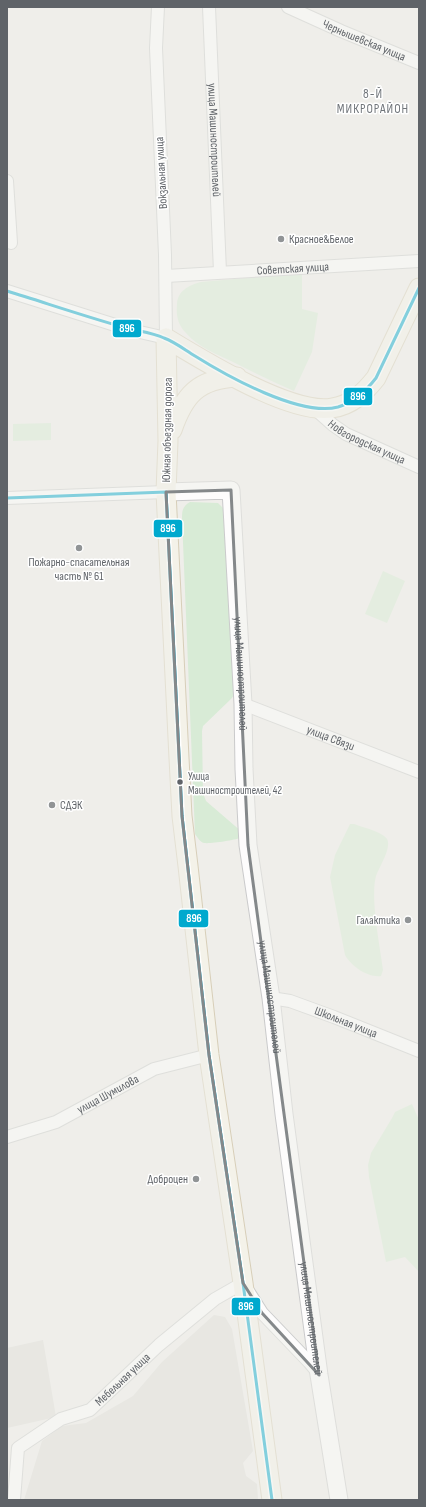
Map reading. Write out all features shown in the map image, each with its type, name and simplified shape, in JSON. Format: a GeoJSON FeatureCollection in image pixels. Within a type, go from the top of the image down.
{"type":"FeatureCollection","features":[{"type":"Feature","properties":{"kind":"main road"},"geometry":{"type":"LineString","coordinates":[[315,409],[332,408],[347,404],[366,392],[376,378],[419,288]]}},
{"type":"Feature","properties":{"kind":"main road","name":"Новгородская улица"},"geometry":{"type":"LineString","coordinates":[[166,338],[196,356],[272,395],[315,409]]}},
{"type":"Feature","properties":{"kind":"main road","name":"Южная объездная дорога"},"geometry":{"type":"LineString","coordinates":[[166,338],[168,441],[166,492],[182,816],[209,1055],[243,1283],[272,1500]]}},
{"type":"Feature","properties":{"kind":"main road"},"geometry":{"type":"LineString","coordinates":[[168,441],[178,412],[195,390],[215,380],[237,377]]}},
{"type":"Feature","properties":{"kind":"street","name":"Вокзальная улица"},"geometry":{"type":"LineString","coordinates":[[158,7],[156,48],[166,276],[166,338]]}},
{"type":"Feature","properties":{"kind":"street","name":"улица Машиностроителей"},"geometry":{"type":"LineString","coordinates":[[209,7],[220,272]]}},
{"type":"Feature","properties":{"kind":"street","name":"Чернышевская улица"},"geometry":{"type":"LineString","coordinates":[[288,7],[419,63]]}},
{"type":"Feature","properties":{"kind":"street"},"geometry":{"type":"LineString","coordinates":[[7,181],[10,243]]}},
{"type":"Feature","properties":{"kind":"street","name":"Советская улица"},"geometry":{"type":"LineString","coordinates":[[166,276],[419,261]]}},
{"type":"Feature","properties":{"kind":"street","name":"Новгородская улица"},"geometry":{"type":"LineString","coordinates":[[7,291],[131,330],[166,338]]}},
{"type":"Feature","properties":{"kind":"street","name":"Новгородская улица"},"geometry":{"type":"LineString","coordinates":[[315,409],[346,434],[419,467]]}},
{"type":"Feature","properties":{"kind":"street","name":"улица Машиностроителей"},"geometry":{"type":"LineString","coordinates":[[166,492],[231,490],[243,704],[244,770],[248,844],[271,998],[284,1114],[319,1375],[339,1500]]}},
{"type":"Feature","properties":{"kind":"street"},"geometry":{"type":"LineString","coordinates":[[7,498],[166,492]]}},
{"type":"Feature","properties":{"kind":"street","name":"улица Связи"},"geometry":{"type":"LineString","coordinates":[[243,704],[419,772]]}},
{"type":"Feature","properties":{"kind":"street","name":"Школьная улица"},"geometry":{"type":"LineString","coordinates":[[271,998],[290,1001],[334,1016],[419,1052]]}},
{"type":"Feature","properties":{"kind":"street","name":"улица Шумилова"},"geometry":{"type":"LineString","coordinates":[[7,1136],[56,1122],[154,1069],[209,1055]]}},
{"type":"Feature","properties":{"kind":"street"},"geometry":{"type":"LineString","coordinates":[[243,1283],[262,1313],[319,1375]]}},
{"type":"Feature","properties":{"kind":"street","name":"Мебельная улица"},"geometry":{"type":"LineString","coordinates":[[14,1500],[18,1448],[61,1419],[90,1410],[159,1345],[215,1299],[243,1283]]}},
{"type":"Feature","properties":{"kind":"highlighted area"},"geometry":{"type":"Polygon","coordinates":[[[231,490],[248,845],[319,1375],[262,1313],[243,1283],[209,1055],[182,816],[166,492],[231,490]]]}},
{"type":"Feature","properties":{"kind":"shaded area"},"geometry":{"type":"Polygon","coordinates":[[[214,1315],[225,1317],[232,1329],[253,1451],[243,1463],[246,1476],[257,1484],[258,1500],[24,1500],[42,1441],[62,1426],[86,1423],[133,1396],[162,1362],[214,1315]]]}},
{"type":"Feature","properties":{"kind":"shaded area"},"geometry":{"type":"Polygon","coordinates":[[[43,1340],[56,1417],[7,1428],[7,1348],[43,1340]]]}},
{"type":"Feature","properties":{"kind":"green space"},"geometry":{"type":"Polygon","coordinates":[[[302,273],[302,309],[318,313],[312,352],[294,391],[208,350],[191,338],[179,324],[177,313],[179,296],[184,289],[192,285],[201,282],[302,273]]]}},
{"type":"Feature","properties":{"kind":"green space"},"geometry":{"type":"Polygon","coordinates":[[[51,423],[51,440],[13,441],[13,424],[51,423]]]}},
{"type":"Feature","properties":{"kind":"green space"},"geometry":{"type":"Polygon","coordinates":[[[190,502],[218,503],[223,508],[226,517],[235,694],[203,726],[203,793],[206,801],[242,832],[240,838],[212,843],[204,843],[199,840],[195,834],[182,518],[183,508],[190,502]]]}},
{"type":"Feature","properties":{"kind":"green space"},"geometry":{"type":"Polygon","coordinates":[[[383,571],[405,581],[387,623],[365,614],[383,571]]]}},
{"type":"Feature","properties":{"kind":"green space"},"geometry":{"type":"Polygon","coordinates":[[[350,824],[372,830],[385,836],[388,843],[387,852],[376,876],[374,885],[375,909],[383,970],[381,976],[365,973],[351,963],[345,955],[330,877],[335,855],[350,824]]]}},
{"type":"Feature","properties":{"kind":"green space"},"geometry":{"type":"Polygon","coordinates":[[[412,1104],[419,1120],[419,1272],[405,1257],[386,1262],[369,1177],[368,1165],[371,1153],[395,1112],[412,1104]]]}},
{"type":"Feature","properties":{"kind":"transit line","name":"896"},"geometry":{"type":"LineString","coordinates":[[7,291],[108,323],[159,336],[176,344],[244,384],[264,393],[284,401],[304,406],[322,408],[344,405],[364,392],[376,378],[419,288]]}},
{"type":"Feature","properties":{"kind":"transit line","name":"896"},"geometry":{"type":"LineString","coordinates":[[7,498],[166,492],[182,816],[209,1055],[243,1283],[272,1500]]}},
{"type":"Feature","properties":{"kind":"place","name":"Красное&Белое"},"geometry":{"type":"Point","coordinates":[281,239]}},
{"type":"Feature","properties":{"kind":"place","name":"Пожарно-спасательная часть № 61"},"geometry":{"type":"Point","coordinates":[79,548]}},
{"type":"Feature","properties":{"kind":"place","name":"Улица Машиностроителей, 42"},"geometry":{"type":"Point","coordinates":[180,782]}},
{"type":"Feature","properties":{"kind":"place","name":"СДЭК"},"geometry":{"type":"Point","coordinates":[52,805]}},
{"type":"Feature","properties":{"kind":"place","name":"Галактика"},"geometry":{"type":"Point","coordinates":[408,920]}},
{"type":"Feature","properties":{"kind":"place","name":"Доброцен"},"geometry":{"type":"Point","coordinates":[196,1179]}},
{"type":"Feature","properties":{"kind":"district","name":"8-Й МИКРОРАЙОН"},"geometry":{"type":"Point","coordinates":[373,100]}}]}
